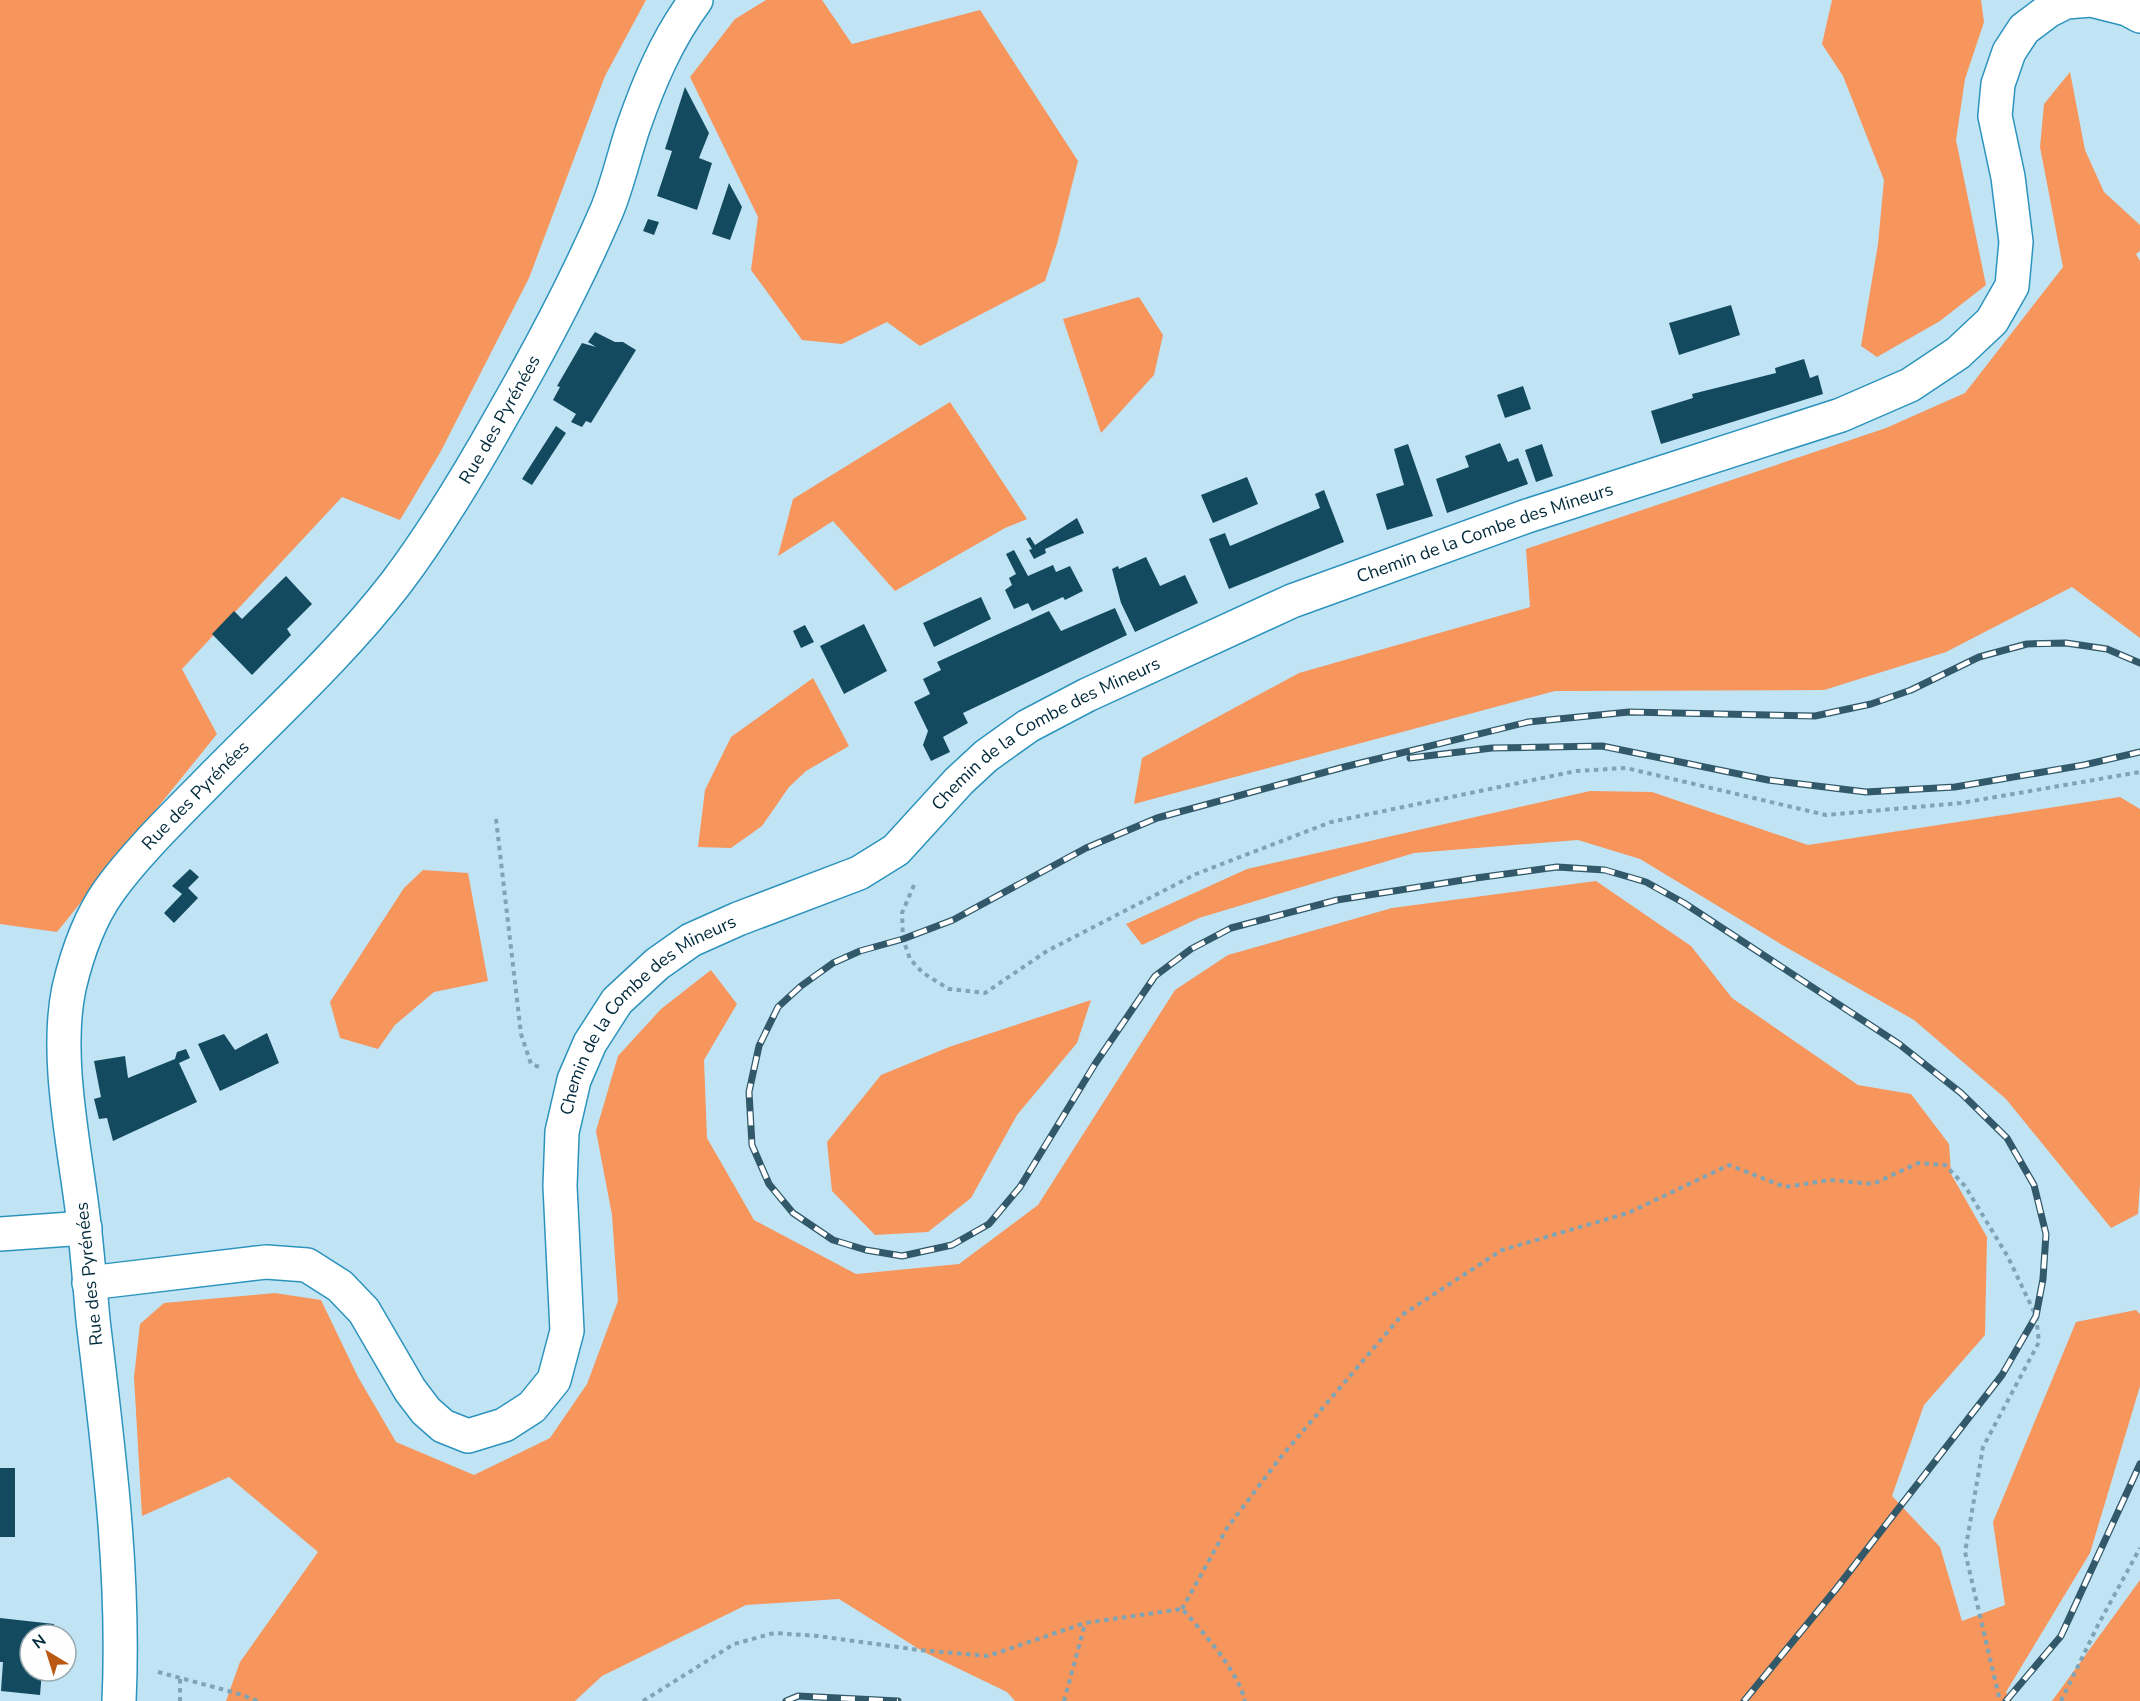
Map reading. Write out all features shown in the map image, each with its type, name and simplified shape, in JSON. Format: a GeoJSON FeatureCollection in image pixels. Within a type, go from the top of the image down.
{"type":"FeatureCollection","features":[{"type":"Feature","properties":{"kind":"street","name":"Rue des Pyrénées"},"geometry":{"type":"LineString","coordinates":[[119,1701],[120,1582],[115,1504],[89,1283],[85,1228],[69,1105],[63,1031],[69,990],[81,944],[108,893],[194,796],[348,639],[393,586],[458,493],[552,327],[609,205],[654,71],[676,27],[696,0]]}},
{"type":"Feature","properties":{"kind":"street","name":"Chemin de la Combe des Mineurs"},"geometry":{"type":"LineString","coordinates":[[89,1283],[267,1262],[307,1265],[340,1286],[364,1311],[411,1390],[426,1411],[443,1426],[468,1436],[504,1425],[532,1407],[554,1380],[567,1331],[560,1186],[562,1132],[574,1080],[590,1043],[617,1001],[657,964],[691,940],[738,919],[859,873],[896,850],[959,781],[986,756],[1028,726],[1087,695],[1292,601],[1527,516],[1841,415],[1910,385],[1958,353],[1992,321],[2012,286],[2016,242],[2008,177],[1995,116],[1998,84],[2009,52],[2043,5],[2091,0],[2127,9],[2140,16]]}},
{"type":"Feature","properties":{"kind":"street"},"geometry":{"type":"LineString","coordinates":[[0,1234],[85,1228]]}},
{"type":"Feature","properties":{"kind":"path"},"geometry":{"type":"LineString","coordinates":[[915,831],[916,881],[902,913],[903,939],[910,959],[923,973],[949,989],[985,993],[1047,951],[1196,874],[1331,822],[1576,771],[1626,768],[1826,815],[1960,803],[2140,772]]}},
{"type":"Feature","properties":{"kind":"path"},"geometry":{"type":"LineString","coordinates":[[496,819],[521,1034],[531,1064],[574,1080]]}},
{"type":"Feature","properties":{"kind":"path"},"geometry":{"type":"LineString","coordinates":[[1182,1609],[1227,1528],[1280,1458],[1402,1315],[1502,1250],[1628,1213],[1729,1165],[1785,1187],[1830,1180],[1873,1184],[1918,1163],[1945,1165],[1965,1186],[2008,1257],[2036,1316],[2039,1342],[1983,1447],[1965,1552],[2000,1701]]}},
{"type":"Feature","properties":{"kind":"path"},"geometry":{"type":"LineString","coordinates":[[2061,1701],[2098,1625],[2140,1548]]}},
{"type":"Feature","properties":{"kind":"path"},"geometry":{"type":"LineString","coordinates":[[643,1701],[734,1644],[774,1633],[988,1656],[1085,1623],[1182,1609]]}},
{"type":"Feature","properties":{"kind":"path"},"geometry":{"type":"LineString","coordinates":[[1182,1609],[1209,1639],[1242,1690],[1245,1701]]}},
{"type":"Feature","properties":{"kind":"path"},"geometry":{"type":"LineString","coordinates":[[1064,1701],[1085,1623]]}},
{"type":"Feature","properties":{"kind":"path"},"geometry":{"type":"LineString","coordinates":[[121,1659],[180,1679],[258,1701]]}},
{"type":"Feature","properties":{"kind":"path"},"geometry":{"type":"LineString","coordinates":[[180,1679],[180,1701]]}},
{"type":"Feature","properties":{"kind":"shaded area"},"geometry":{"type":"Polygon","coordinates":[[[0,0],[646,0],[605,76],[529,278],[441,451],[400,520],[342,497],[182,669],[217,734],[57,932],[0,924],[0,0]]]}},
{"type":"Feature","properties":{"kind":"shaded area"},"geometry":{"type":"Polygon","coordinates":[[[766,0],[822,0],[852,44],[980,10],[1078,161],[1045,281],[920,346],[887,322],[842,344],[802,340],[751,270],[758,217],[690,77],[735,19],[766,0]]]}},
{"type":"Feature","properties":{"kind":"shaded area"},"geometry":{"type":"Polygon","coordinates":[[[1832,0],[1981,0],[1984,22],[1965,79],[1956,140],[1986,285],[1940,321],[1877,357],[1861,346],[1878,244],[1884,180],[1843,76],[1822,44],[1832,0]]]}},
{"type":"Feature","properties":{"kind":"shaded area"},"geometry":{"type":"Polygon","coordinates":[[[2070,72],[2085,150],[2104,192],[2140,225],[2140,251],[2136,254],[2140,261],[2140,638],[2072,587],[1946,652],[1824,690],[1555,691],[1134,804],[1142,758],[1299,673],[1530,607],[1526,549],[1886,428],[1965,393],[2063,267],[2040,147],[2044,104],[2070,72]]]}},
{"type":"Feature","properties":{"kind":"shaded area"},"geometry":{"type":"Polygon","coordinates":[[[1139,297],[1163,335],[1154,375],[1101,433],[1063,319],[1139,297]]]}},
{"type":"Feature","properties":{"kind":"shaded area"},"geometry":{"type":"Polygon","coordinates":[[[950,402],[1027,519],[1005,528],[895,591],[833,521],[778,556],[793,499],[950,402]]]}},
{"type":"Feature","properties":{"kind":"shaded area"},"geometry":{"type":"Polygon","coordinates":[[[813,678],[849,746],[806,771],[789,787],[762,826],[731,848],[698,847],[705,790],[731,737],[813,678]]]}},
{"type":"Feature","properties":{"kind":"shaded area"},"geometry":{"type":"Polygon","coordinates":[[[1590,791],[1652,792],[1808,845],[2120,797],[2140,809],[2140,1183],[2138,1214],[2111,1228],[2006,1099],[1914,1020],[1784,946],[1640,859],[1578,840],[1414,853],[1199,918],[1142,945],[1126,924],[1247,869],[1590,791]]]}},
{"type":"Feature","properties":{"kind":"shaded area"},"geometry":{"type":"Polygon","coordinates":[[[423,870],[468,873],[488,981],[434,992],[395,1025],[378,1049],[340,1038],[330,1002],[404,888],[423,870]]]}},
{"type":"Feature","properties":{"kind":"shaded area"},"geometry":{"type":"Polygon","coordinates":[[[1596,881],[1691,946],[1732,998],[1858,1085],[1911,1094],[1949,1144],[1951,1174],[1987,1237],[1985,1335],[1924,1405],[1892,1496],[1940,1547],[1962,1621],[2005,1605],[1993,1522],[2076,1322],[2136,1310],[2140,1314],[2140,1386],[2090,1553],[2006,1692],[2012,1701],[1015,1701],[1007,1692],[922,1651],[839,1599],[746,1605],[602,1676],[575,1701],[226,1701],[240,1662],[318,1552],[229,1477],[142,1516],[134,1377],[140,1324],[164,1303],[275,1293],[321,1300],[358,1377],[396,1442],[474,1475],[550,1438],[587,1384],[618,1301],[612,1215],[596,1131],[618,1056],[661,1009],[711,970],[737,1004],[704,1060],[707,1138],[754,1220],[856,1274],[959,1264],[1038,1205],[1175,990],[1228,955],[1392,908],[1596,881]]]}},
{"type":"Feature","properties":{"kind":"shaded area"},"geometry":{"type":"Polygon","coordinates":[[[1091,1000],[1077,1043],[1017,1115],[971,1198],[928,1232],[875,1235],[832,1191],[827,1142],[881,1075],[949,1047],[1091,1000]]]}},
{"type":"Feature","properties":{"kind":"shaded area"},"geometry":{"type":"Polygon","coordinates":[[[2140,1580],[2140,1701],[2052,1701],[2140,1580]]]}},
{"type":"Feature","properties":{"kind":"building"},"geometry":{"type":"Polygon","coordinates":[[[685,87],[709,133],[699,158],[712,163],[697,210],[657,196],[672,151],[665,149],[685,87]]]}},
{"type":"Feature","properties":{"kind":"building"},"geometry":{"type":"Polygon","coordinates":[[[729,183],[742,207],[730,240],[712,234],[729,183]]]}},
{"type":"Feature","properties":{"kind":"building"},"geometry":{"type":"Polygon","coordinates":[[[648,219],[659,222],[654,235],[643,231],[648,219]]]}},
{"type":"Feature","properties":{"kind":"building"},"geometry":{"type":"Polygon","coordinates":[[[1731,305],[1740,335],[1679,355],[1669,323],[1731,305]]]}},
{"type":"Feature","properties":{"kind":"building"},"geometry":{"type":"Polygon","coordinates":[[[595,332],[615,342],[623,342],[636,350],[591,423],[586,421],[582,427],[571,422],[576,414],[553,400],[560,387],[557,386],[582,343],[596,347],[588,342],[595,332]]]}},
{"type":"Feature","properties":{"kind":"building"},"geometry":{"type":"Polygon","coordinates":[[[1804,359],[1810,378],[1818,375],[1823,394],[1661,444],[1651,411],[1693,398],[1692,394],[1776,373],[1775,368],[1804,359]]]}},
{"type":"Feature","properties":{"kind":"building"},"geometry":{"type":"Polygon","coordinates":[[[1523,386],[1531,409],[1505,418],[1497,395],[1523,386]]]}},
{"type":"Feature","properties":{"kind":"building"},"geometry":{"type":"Polygon","coordinates":[[[556,426],[566,433],[532,485],[522,479],[556,426]]]}},
{"type":"Feature","properties":{"kind":"building"},"geometry":{"type":"Polygon","coordinates":[[[1500,443],[1508,462],[1518,458],[1528,484],[1447,513],[1436,479],[1469,467],[1465,456],[1500,443]]]}},
{"type":"Feature","properties":{"kind":"building"},"geometry":{"type":"Polygon","coordinates":[[[1408,444],[1433,516],[1387,530],[1376,494],[1404,485],[1394,449],[1408,444]]]}},
{"type":"Feature","properties":{"kind":"building"},"geometry":{"type":"Polygon","coordinates":[[[1542,444],[1553,476],[1536,482],[1525,450],[1542,444]]]}},
{"type":"Feature","properties":{"kind":"building"},"geometry":{"type":"Polygon","coordinates":[[[1247,477],[1258,504],[1213,523],[1201,495],[1247,477]]]}},
{"type":"Feature","properties":{"kind":"building"},"geometry":{"type":"Polygon","coordinates":[[[1324,490],[1344,542],[1229,589],[1209,539],[1225,533],[1230,546],[1320,508],[1315,494],[1324,490]]]}},
{"type":"Feature","properties":{"kind":"building"},"geometry":{"type":"Polygon","coordinates":[[[1077,518],[1084,533],[1045,549],[1046,553],[1034,559],[1029,550],[1032,549],[1026,539],[1030,537],[1035,545],[1077,518]]]}},
{"type":"Feature","properties":{"kind":"building"},"geometry":{"type":"Polygon","coordinates":[[[1014,550],[1028,576],[1053,565],[1056,572],[1070,566],[1083,591],[1065,600],[1063,597],[1032,611],[1028,603],[1014,609],[1005,590],[1012,585],[1009,578],[1016,574],[1006,554],[1014,550]]]}},
{"type":"Feature","properties":{"kind":"building"},"geometry":{"type":"Polygon","coordinates":[[[1146,557],[1160,586],[1185,575],[1198,603],[1135,632],[1121,603],[1112,569],[1118,566],[1119,569],[1146,557]]]}},
{"type":"Feature","properties":{"kind":"building"},"geometry":{"type":"Polygon","coordinates":[[[286,576],[312,604],[287,629],[291,635],[252,675],[212,634],[234,611],[242,619],[286,576]]]}},
{"type":"Feature","properties":{"kind":"building"},"geometry":{"type":"Polygon","coordinates":[[[981,597],[991,619],[934,647],[923,623],[981,597]]]}},
{"type":"Feature","properties":{"kind":"building"},"geometry":{"type":"Polygon","coordinates":[[[1115,608],[1127,635],[963,713],[968,723],[943,737],[950,752],[931,761],[923,745],[928,731],[914,702],[930,694],[923,679],[941,670],[937,662],[1049,611],[1061,631],[1115,608]]]}},
{"type":"Feature","properties":{"kind":"building"},"geometry":{"type":"Polygon","coordinates":[[[864,624],[887,671],[844,694],[820,646],[864,624]]]}},
{"type":"Feature","properties":{"kind":"building"},"geometry":{"type":"Polygon","coordinates":[[[805,625],[814,642],[801,648],[793,631],[805,625]]]}},
{"type":"Feature","properties":{"kind":"building"},"geometry":{"type":"Polygon","coordinates":[[[190,869],[199,877],[188,888],[198,898],[174,923],[164,913],[182,894],[172,886],[190,869]]]}},
{"type":"Feature","properties":{"kind":"building"},"geometry":{"type":"Polygon","coordinates":[[[267,1033],[279,1063],[220,1091],[198,1044],[224,1034],[235,1050],[267,1033]]]}},
{"type":"Feature","properties":{"kind":"building"},"geometry":{"type":"Polygon","coordinates":[[[186,1049],[190,1058],[179,1063],[197,1102],[113,1141],[107,1118],[99,1119],[94,1099],[101,1097],[94,1061],[125,1056],[128,1078],[175,1059],[177,1052],[186,1049]]]}},
{"type":"Feature","properties":{"kind":"building"},"geometry":{"type":"Polygon","coordinates":[[[0,1468],[15,1468],[15,1537],[0,1537],[0,1468]]]}},
{"type":"Feature","properties":{"kind":"building"},"geometry":{"type":"Polygon","coordinates":[[[0,1618],[45,1623],[18,1623],[18,1683],[41,1683],[40,1695],[1,1691],[3,1662],[0,1662],[0,1618]]]}},
{"type":"Feature","properties":{"kind":"railway"},"geometry":{"type":"LineString","coordinates":[[1744,1701],[1836,1589],[2002,1375],[2036,1316],[2043,1279],[2046,1234],[2034,1185],[2007,1138],[1961,1093],[1899,1044],[1684,903],[1646,882],[1605,870],[1557,867],[1337,900],[1231,928],[1191,949],[1155,976],[1095,1064],[1020,1187],[989,1224],[952,1245],[902,1256],[866,1250],[833,1240],[793,1213],[769,1184],[752,1145],[749,1092],[759,1046],[778,1007],[801,986],[833,963],[860,951],[903,939],[953,920],[1086,848],[1157,818],[1344,767],[1528,722],[1629,712],[1815,716],[1871,704],[1911,690],[1979,657],[2027,644],[2066,643],[2107,649],[2140,663]]}},
{"type":"Feature","properties":{"kind":"railway"},"geometry":{"type":"LineString","coordinates":[[1410,758],[1492,748],[1602,746],[1768,780],[1866,792],[1955,787],[2084,765],[2140,752]]}},
{"type":"Feature","properties":{"kind":"railway"},"geometry":{"type":"LineString","coordinates":[[2006,1701],[2061,1636],[2140,1464]]}},
{"type":"Feature","properties":{"kind":"railway"},"geometry":{"type":"LineString","coordinates":[[786,1701],[798,1696],[898,1701]]}}]}
